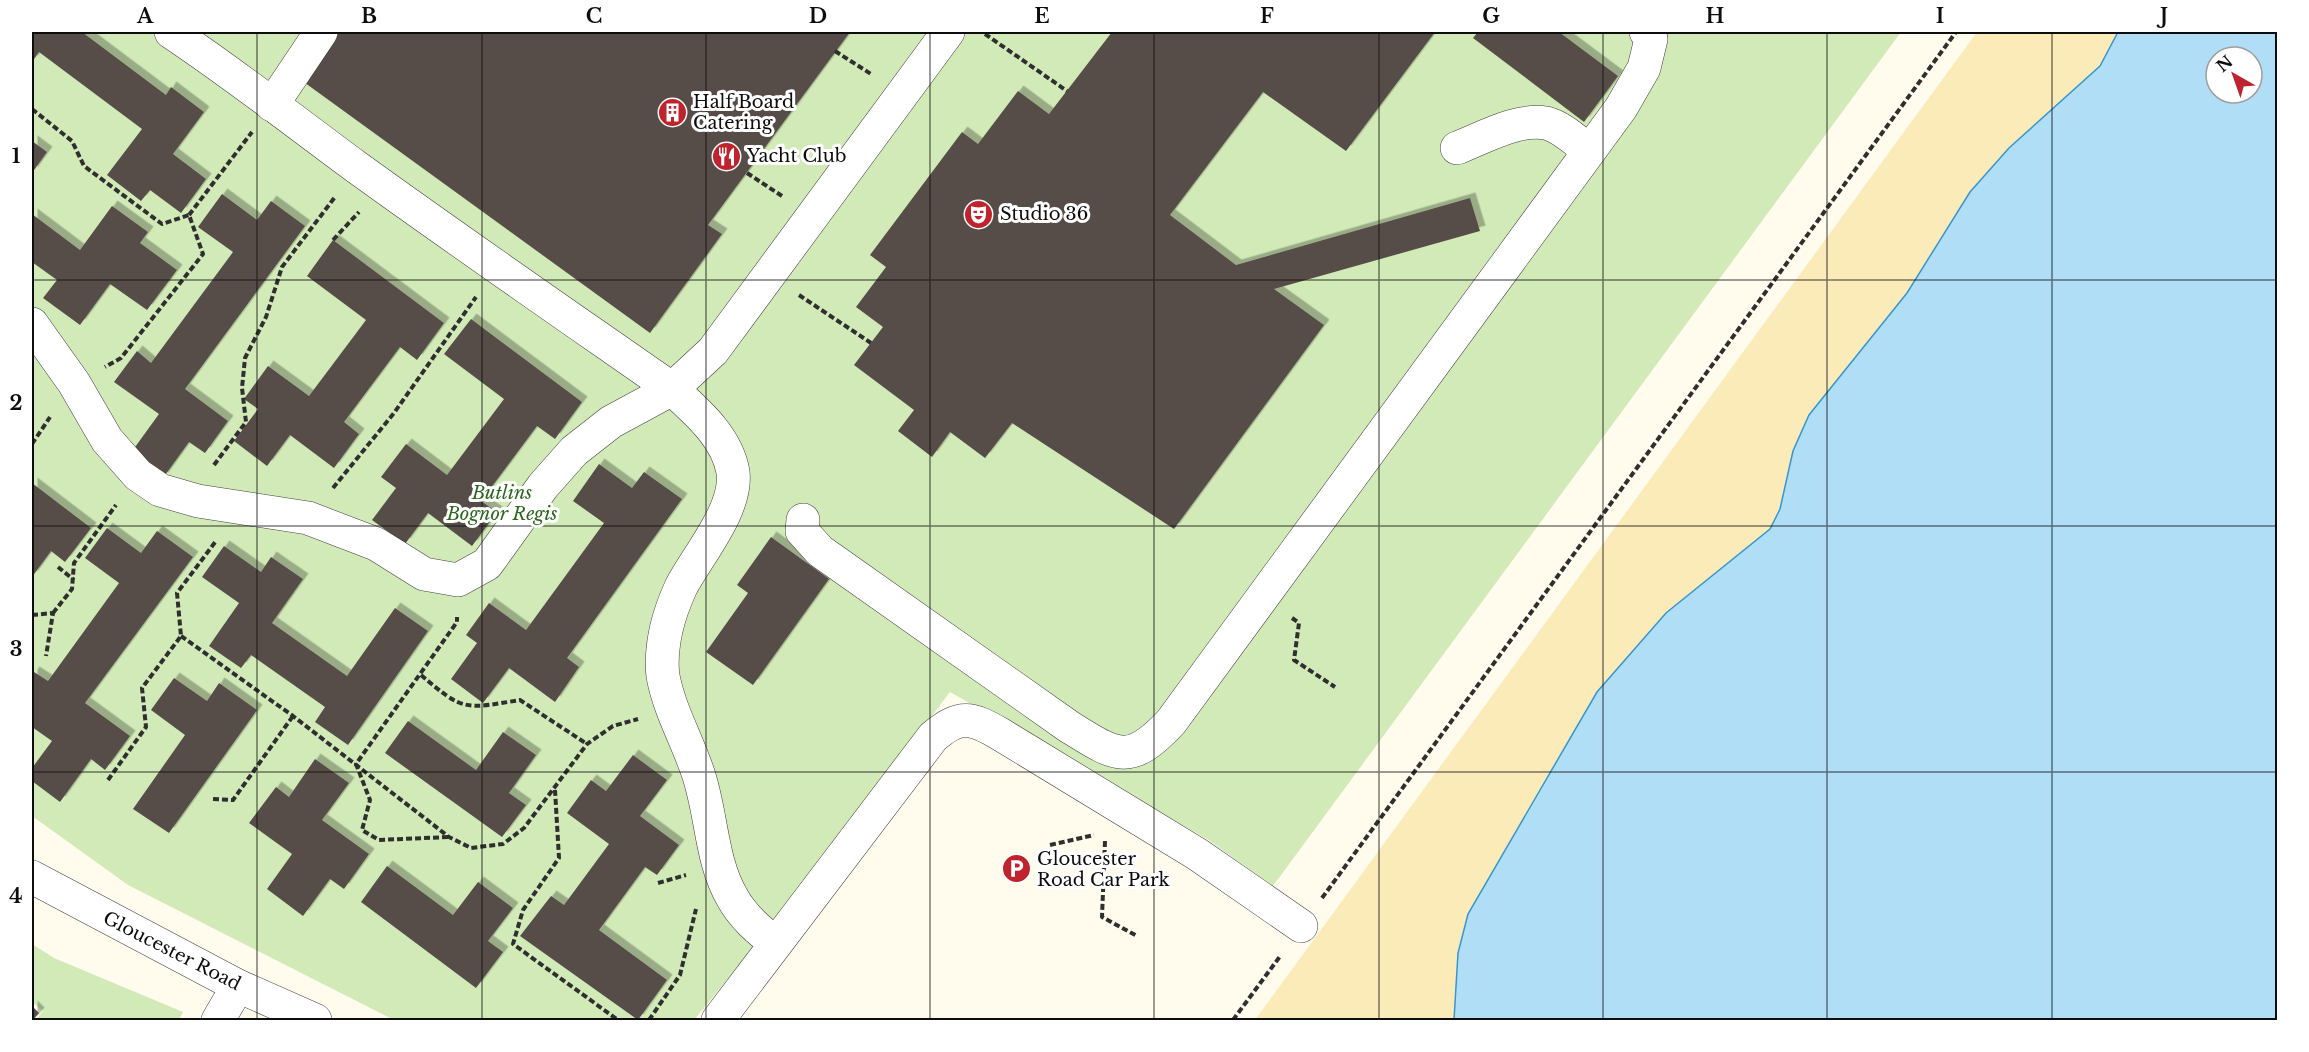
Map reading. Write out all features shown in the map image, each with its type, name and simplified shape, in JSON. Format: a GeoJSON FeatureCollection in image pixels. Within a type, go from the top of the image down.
{"type":"FeatureCollection","features":[{"type":"Feature","properties":{"kind":"street"},"geometry":{"type":"LineString","coordinates":[[171,32],[240,78],[272,105],[357,167],[672,389],[705,419],[725,450],[733,474],[728,504],[720,523],[681,588],[666,631],[663,674],[672,710],[698,771],[719,866],[732,898],[764,935],[776,942]]}},
{"type":"Feature","properties":{"kind":"street"},"geometry":{"type":"LineString","coordinates":[[272,105],[321,32]]}},
{"type":"Feature","properties":{"kind":"street"},"geometry":{"type":"LineString","coordinates":[[32,324],[74,384],[107,440],[138,475],[160,490],[198,501],[308,518],[376,544],[424,574],[458,580],[488,564],[543,486],[574,451],[611,422],[672,389],[713,351],[948,32]]}},
{"type":"Feature","properties":{"kind":"street"},"geometry":{"type":"LineString","coordinates":[[803,520],[802,531],[820,551],[1068,726],[1103,748],[1124,753],[1149,744],[1171,722],[1621,108],[1644,68],[1651,39],[1646,32]]}},
{"type":"Feature","properties":{"kind":"street"},"geometry":{"type":"LineString","coordinates":[[1456,148],[1527,123],[1546,123],[1562,130],[1589,151]]}},
{"type":"Feature","properties":{"kind":"street"},"geometry":{"type":"LineString","coordinates":[[718,1020],[933,736],[949,723],[963,719],[979,722],[1197,854],[1301,926]]}},
{"type":"Feature","properties":{"kind":"street","name":"Gloucester Road"},"geometry":{"type":"LineString","coordinates":[[32,877],[238,986],[315,1020]]}},
{"type":"Feature","properties":{"kind":"street"},"geometry":{"type":"LineString","coordinates":[[218,1020],[238,986]]}},
{"type":"Feature","properties":{"kind":"path"},"geometry":{"type":"LineString","coordinates":[[982,32],[1067,91]]}},
{"type":"Feature","properties":{"kind":"path"},"geometry":{"type":"LineString","coordinates":[[1233,1020],[1956,32]]}},
{"type":"Feature","properties":{"kind":"path"},"geometry":{"type":"LineString","coordinates":[[32,109],[72,141],[84,166],[162,224],[189,215],[272,105]]}},
{"type":"Feature","properties":{"kind":"path"},"geometry":{"type":"LineString","coordinates":[[198,501],[203,480],[246,422],[242,388],[245,358],[266,317],[282,267],[357,167]]}},
{"type":"Feature","properties":{"kind":"path"},"geometry":{"type":"LineString","coordinates":[[74,384],[121,358],[202,254],[189,215]]}},
{"type":"Feature","properties":{"kind":"path"},"geometry":{"type":"LineString","coordinates":[[308,518],[394,413],[497,267]]}},
{"type":"Feature","properties":{"kind":"path"},"geometry":{"type":"LineString","coordinates":[[769,275],[871,343]]}},
{"type":"Feature","properties":{"kind":"path"},"geometry":{"type":"LineString","coordinates":[[46,656],[53,613],[72,589],[74,563],[138,475]]}},
{"type":"Feature","properties":{"kind":"path"},"geometry":{"type":"LineString","coordinates":[[108,780],[146,727],[142,687],[181,636],[177,593],[240,508]]}},
{"type":"Feature","properties":{"kind":"path"},"geometry":{"type":"LineString","coordinates":[[58,567],[74,580]]}},
{"type":"Feature","properties":{"kind":"path"},"geometry":{"type":"LineString","coordinates":[[356,765],[456,622],[458,580]]}},
{"type":"Feature","properties":{"kind":"path"},"geometry":{"type":"LineString","coordinates":[[1260,599],[1299,623],[1294,660],[1335,687]]}},
{"type":"Feature","properties":{"kind":"path"},"geometry":{"type":"LineString","coordinates":[[32,615],[53,613]]}},
{"type":"Feature","properties":{"kind":"path"},"geometry":{"type":"LineString","coordinates":[[181,636],[293,716],[448,837],[471,848],[503,844],[525,828],[587,744],[613,726],[672,710]]}},
{"type":"Feature","properties":{"kind":"path"},"geometry":{"type":"LineString","coordinates":[[421,675],[450,700],[473,707],[520,700],[587,744]]}},
{"type":"Feature","properties":{"kind":"path"},"geometry":{"type":"LineString","coordinates":[[213,799],[232,800],[293,716]]}},
{"type":"Feature","properties":{"kind":"path"},"geometry":{"type":"LineString","coordinates":[[356,765],[370,800],[362,830],[379,840],[448,837]]}},
{"type":"Feature","properties":{"kind":"path"},"geometry":{"type":"LineString","coordinates":[[555,789],[559,858],[522,910],[513,944],[618,1020]]}},
{"type":"Feature","properties":{"kind":"path"},"geometry":{"type":"LineString","coordinates":[[1050,845],[1105,833],[1102,917],[1137,936]]}},
{"type":"Feature","properties":{"kind":"path"},"geometry":{"type":"LineString","coordinates":[[649,1020],[680,975],[693,915],[719,866]]}},
{"type":"Feature","properties":{"kind":"green space","name":"Butlins Bognor Regis"},"geometry":{"type":"Polygon","coordinates":[[[32,32],[1901,32],[1273,886],[1207,839],[950,692],[764,935],[694,1020],[394,1020],[128,885],[32,816],[32,32]]]}},
{"type":"Feature","properties":{"kind":"green space"},"geometry":{"type":"Polygon","coordinates":[[[32,944],[54,958],[183,1012],[179,1020],[36,1020],[43,1011],[32,1002],[32,944]]]}},
{"type":"Feature","properties":{"kind":"sand"},"geometry":{"type":"Polygon","coordinates":[[[1977,32],[2277,32],[2264,65],[2264,45],[2204,45],[2204,105],[2248,105],[1887,1020],[1255,1020],[1977,32]]]}},
{"type":"Feature","properties":{"kind":"water"},"geometry":{"type":"Polygon","coordinates":[[[2118,32],[2277,32],[2277,1020],[1454,1020],[1458,953],[1468,914],[1597,692],[1666,613],[1770,529],[1780,509],[1793,451],[1809,415],[1907,293],[1970,192],[2009,148],[2100,66],[2118,32]]]}},
{"type":"Feature","properties":{"kind":"building"},"geometry":{"type":"Polygon","coordinates":[[[32,32],[82,32],[166,95],[171,87],[204,112],[173,154],[206,179],[181,213],[150,190],[141,201],[107,175],[142,129],[39,52],[32,62],[32,32]]]}},
{"type":"Feature","properties":{"kind":"building"},"geometry":{"type":"Polygon","coordinates":[[[337,32],[850,32],[708,225],[722,234],[650,333],[301,80],[337,32]]]}},
{"type":"Feature","properties":{"kind":"building"},"geometry":{"type":"Polygon","coordinates":[[[1112,32],[1435,32],[1346,151],[1263,92],[1170,215],[1236,265],[1470,198],[1480,231],[1274,289],[1324,325],[1174,529],[1012,423],[985,458],[950,432],[932,457],[898,431],[914,410],[854,365],[883,327],[856,307],[886,267],[870,255],[962,132],[978,144],[1018,91],[1049,114],[1112,32]]]}},
{"type":"Feature","properties":{"kind":"building"},"geometry":{"type":"Polygon","coordinates":[[[1478,32],[1559,32],[1618,76],[1584,122],[1473,38],[1478,32]]]}},
{"type":"Feature","properties":{"kind":"building"},"geometry":{"type":"Polygon","coordinates":[[[32,141],[47,152],[32,173],[32,141]]]}},
{"type":"Feature","properties":{"kind":"building"},"geometry":{"type":"Polygon","coordinates":[[[222,194],[257,220],[271,201],[305,226],[185,389],[228,421],[205,453],[189,442],[163,478],[130,454],[159,414],[114,382],[137,351],[151,363],[233,252],[198,227],[222,194]]]}},
{"type":"Feature","properties":{"kind":"building"},"geometry":{"type":"Polygon","coordinates":[[[112,206],[148,232],[140,243],[177,270],[147,310],[110,284],[80,325],[43,298],[57,280],[32,262],[32,214],[80,250],[112,206]]]}},
{"type":"Feature","properties":{"kind":"building"},"geometry":{"type":"Polygon","coordinates":[[[333,240],[444,323],[417,360],[400,347],[344,422],[359,434],[334,468],[290,435],[267,466],[234,441],[258,409],[244,399],[268,366],[309,396],[366,320],[307,276],[333,240]]]}},
{"type":"Feature","properties":{"kind":"building"},"geometry":{"type":"Polygon","coordinates":[[[471,319],[582,402],[555,439],[537,426],[481,501],[497,512],[472,546],[428,513],[405,544],[372,520],[396,488],[381,477],[406,444],[447,475],[504,399],[444,354],[471,319]]]}},
{"type":"Feature","properties":{"kind":"building"},"geometry":{"type":"Polygon","coordinates":[[[599,464],[632,488],[644,472],[682,499],[567,658],[579,667],[555,702],[509,668],[483,703],[451,679],[477,643],[466,635],[489,603],[526,630],[604,523],[573,501],[599,464]]]}},
{"type":"Feature","properties":{"kind":"building"},"geometry":{"type":"Polygon","coordinates":[[[32,483],[91,528],[65,562],[51,551],[32,577],[32,483]]]}},
{"type":"Feature","properties":{"kind":"building"},"geometry":{"type":"Polygon","coordinates":[[[107,528],[141,553],[157,531],[193,557],[85,703],[130,736],[105,770],[91,759],[60,802],[32,781],[32,768],[52,741],[32,727],[32,675],[34,672],[48,681],[119,583],[85,558],[107,528]]]}},
{"type":"Feature","properties":{"kind":"building"},"geometry":{"type":"Polygon","coordinates":[[[771,537],[829,579],[753,685],[706,652],[748,593],[737,585],[771,537]]]}},
{"type":"Feature","properties":{"kind":"building"},"geometry":{"type":"Polygon","coordinates":[[[224,546],[261,572],[271,557],[303,579],[272,623],[347,676],[395,608],[428,631],[348,745],[315,722],[325,707],[251,655],[241,668],[209,646],[239,603],[202,577],[224,546]]]}},
{"type":"Feature","properties":{"kind":"building"},"geometry":{"type":"Polygon","coordinates":[[[174,678],[207,701],[219,683],[257,710],[169,833],[133,809],[185,735],[151,710],[174,678]]]}},
{"type":"Feature","properties":{"kind":"building"},"geometry":{"type":"Polygon","coordinates":[[[408,721],[476,770],[503,732],[536,755],[509,793],[526,805],[502,837],[385,753],[408,721]]]}},
{"type":"Feature","properties":{"kind":"building"},"geometry":{"type":"Polygon","coordinates":[[[633,755],[667,780],[640,816],[679,845],[657,875],[645,867],[599,930],[667,980],[638,1020],[520,936],[551,896],[564,905],[609,844],[567,813],[591,780],[606,791],[633,755]]]}},
{"type":"Feature","properties":{"kind":"building"},"geometry":{"type":"Polygon","coordinates":[[[315,759],[349,783],[322,820],[369,854],[344,889],[330,879],[303,916],[267,889],[292,854],[249,823],[276,787],[289,797],[315,759]]]}},
{"type":"Feature","properties":{"kind":"building"},"geometry":{"type":"Polygon","coordinates":[[[387,866],[453,915],[478,882],[513,908],[488,941],[503,952],[476,988],[361,902],[387,866]]]}},
{"type":"Feature","properties":{"kind":"building"},"geometry":{"type":"Polygon","coordinates":[[[32,1006],[39,1013],[33,1020],[32,1020],[32,1006]]]}},
{"type":"Feature","properties":{"kind":"place","name":"Half Board Catering"},"geometry":{"type":"Point","coordinates":[672,112]}},
{"type":"Feature","properties":{"kind":"place","name":"Yacht Club"},"geometry":{"type":"Point","coordinates":[726,156]}},
{"type":"Feature","properties":{"kind":"place","name":"Studio 36"},"geometry":{"type":"Point","coordinates":[979,214]}},
{"type":"Feature","properties":{"kind":"place","name":"Gloucester Road Car Park"},"geometry":{"type":"Point","coordinates":[1016,869]}}]}
